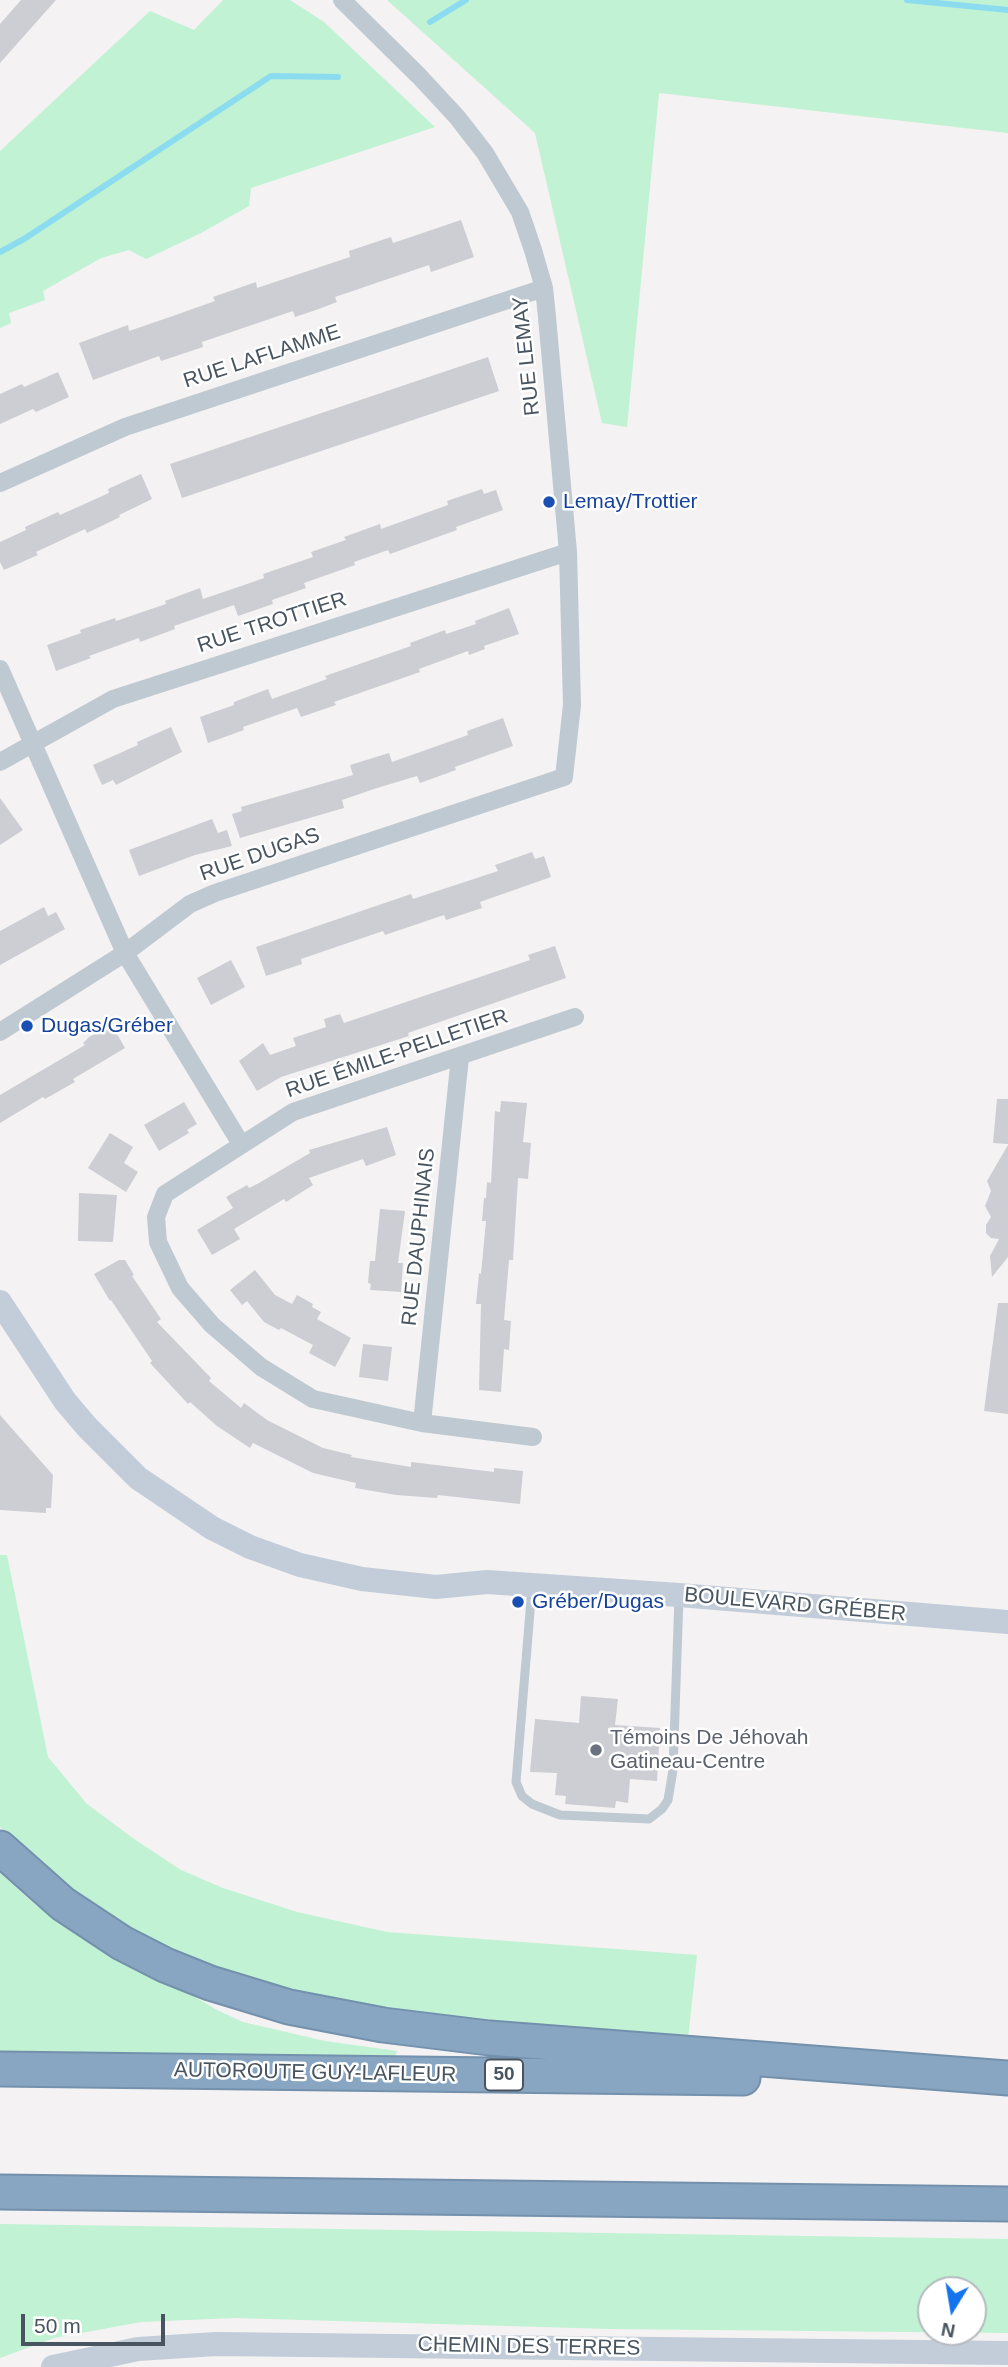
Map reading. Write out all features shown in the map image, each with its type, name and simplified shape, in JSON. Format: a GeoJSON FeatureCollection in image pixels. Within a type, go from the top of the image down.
{"type":"FeatureCollection","features":[{"type":"Feature","properties":{"kind":"highway"},"geometry":{"type":"LineString","coordinates":[[0,1848],[63,1904],[142,1954],[228,1990],[318,2014],[489,2038],[1008,2080]]}},
{"type":"Feature","properties":{"kind":"highway","name":"AUTOROUTE GUY-LAFLEUR"},"geometry":{"type":"LineString","coordinates":[[0,2069],[1008,2080]]}},
{"type":"Feature","properties":{"kind":"highway"},"geometry":{"type":"LineString","coordinates":[[0,2192],[1008,2204]]}},
{"type":"Feature","properties":{"kind":"street","name":"RUE LEMAY"},"geometry":{"type":"LineString","coordinates":[[342,0],[419,76],[457,117],[485,153],[520,212],[544,288],[568,552],[573,696],[564,777]]}},
{"type":"Feature","properties":{"kind":"street","name":"RUE LAFLAMME"},"geometry":{"type":"LineString","coordinates":[[0,483],[125,427],[544,288]]}},
{"type":"Feature","properties":{"kind":"street","name":"RUE TROTTIER"},"geometry":{"type":"LineString","coordinates":[[0,762],[113,699],[568,552]]}},
{"type":"Feature","properties":{"kind":"street"},"geometry":{"type":"LineString","coordinates":[[0,669],[125,953],[241,1144]]}},
{"type":"Feature","properties":{"kind":"street","name":"RUE DUGAS"},"geometry":{"type":"LineString","coordinates":[[0,1032],[125,953],[190,904],[215,893],[564,777]]}},
{"type":"Feature","properties":{"kind":"street","name":"RUE ÉMILE-PELLETIER"},"geometry":{"type":"LineString","coordinates":[[533,1437],[422,1423],[313,1399],[261,1367],[212,1325],[180,1288],[158,1242],[156,1217],[165,1194],[293,1112],[575,1017]]}},
{"type":"Feature","properties":{"kind":"street","name":"RUE DAUPHINAIS"},"geometry":{"type":"LineString","coordinates":[[422,1423],[460,1057]]}},
{"type":"Feature","properties":{"kind":"street","name":"BOULEVARD GRÉBER"},"geometry":{"type":"LineString","coordinates":[[0,1286],[34,1357]]}},
{"type":"Feature","properties":{"kind":"street","name":"BOULEVARD GRÉBER"},"geometry":{"type":"LineString","coordinates":[[0,1302],[34,1357],[87,1427],[138,1479],[212,1528],[250,1547],[300,1565],[362,1579],[436,1587],[487,1582],[1008,1622]]}},
{"type":"Feature","properties":{"kind":"street","name":"CHEMIN DES TERRES"},"geometry":{"type":"LineString","coordinates":[[53,2367],[86,2358],[147,2348],[238,2343],[1008,2353]]}},
{"type":"Feature","properties":{"kind":"lane"},"geometry":{"type":"LineString","coordinates":[[533,1586],[516,1782],[522,1796],[532,1804],[560,1815],[649,1819],[662,1809],[668,1800],[673,1770],[679,1595]]}},
{"type":"Feature","properties":{"kind":"green space"},"geometry":{"type":"Polygon","coordinates":[[[223,0],[290,0],[324,22],[435,127],[251,188],[249,206],[201,233],[146,259],[129,250],[101,258],[43,291],[45,300],[9,313],[11,323],[0,328],[0,151],[150,11],[194,30],[223,0]]]}},
{"type":"Feature","properties":{"kind":"green space"},"geometry":{"type":"Polygon","coordinates":[[[387,0],[1008,0],[1008,133],[659,93],[627,427],[602,423],[535,133],[387,0]]]}},
{"type":"Feature","properties":{"kind":"green space"},"geometry":{"type":"Polygon","coordinates":[[[0,1555],[7,1555],[48,1757],[87,1804],[134,1839],[181,1870],[223,1888],[297,1912],[387,1932],[697,1955],[688,2039],[520,2028],[384,2011],[245,1982],[165,1950],[73,1895],[0,1827],[0,1555]]]}},
{"type":"Feature","properties":{"kind":"green space"},"geometry":{"type":"Polygon","coordinates":[[[0,1873],[37,1906],[104,1952],[217,2010],[243,2022],[325,2041],[397,2051],[395,2057],[0,2053],[0,1873]]]}},
{"type":"Feature","properties":{"kind":"green space"},"geometry":{"type":"Polygon","coordinates":[[[0,2224],[1008,2239],[1008,2333],[987,2333],[987,2276],[917,2276],[917,2332],[611,2329],[235,2318],[141,2322],[54,2338],[0,2358],[0,2224]]]}},
{"type":"Feature","properties":{"kind":"building"},"geometry":{"type":"Polygon","coordinates":[[[21,0],[56,0],[0,63],[0,24],[21,0]]]}},
{"type":"Feature","properties":{"kind":"building"},"geometry":{"type":"Polygon","coordinates":[[[461,220],[474,257],[431,272],[429,265],[335,297],[337,302],[316,310],[295,317],[293,311],[202,342],[203,347],[161,361],[159,356],[93,380],[79,343],[128,325],[129,331],[170,317],[215,301],[213,297],[256,282],[257,288],[350,257],[349,251],[391,237],[393,243],[461,220]]]}},
{"type":"Feature","properties":{"kind":"building"},"geometry":{"type":"Polygon","coordinates":[[[488,357],[499,391],[182,498],[170,464],[488,357]]]}},
{"type":"Feature","properties":{"kind":"building"},"geometry":{"type":"Polygon","coordinates":[[[58,372],[69,397],[0,424],[0,394],[58,372]]]}},
{"type":"Feature","properties":{"kind":"building"},"geometry":{"type":"Polygon","coordinates":[[[141,474],[152,499],[87,533],[85,529],[4,570],[0,562],[0,542],[58,512],[60,515],[109,493],[108,489],[141,474]]]}},
{"type":"Feature","properties":{"kind":"building"},"geometry":{"type":"Polygon","coordinates":[[[482,489],[484,494],[496,490],[503,510],[390,554],[388,550],[354,562],[355,565],[304,583],[306,588],[272,600],[273,604],[238,616],[234,605],[174,626],[175,629],[140,642],[139,638],[89,656],[91,658],[56,671],[47,645],[81,633],[80,630],[166,604],[165,601],[200,588],[203,599],[247,584],[264,578],[263,574],[313,557],[311,552],[346,540],[344,537],[380,524],[381,529],[448,505],[447,501],[482,489]]]}},
{"type":"Feature","properties":{"kind":"building"},"geometry":{"type":"Polygon","coordinates":[[[509,608],[519,634],[484,646],[485,649],[469,655],[468,651],[419,669],[420,672],[334,702],[336,705],[301,717],[297,708],[208,743],[200,717],[268,689],[272,699],[327,679],[325,676],[411,646],[410,643],[445,630],[446,634],[476,624],[475,621],[509,608]]]}},
{"type":"Feature","properties":{"kind":"building"},"geometry":{"type":"Polygon","coordinates":[[[503,718],[513,746],[420,783],[417,776],[377,788],[342,800],[344,808],[240,838],[232,814],[242,811],[241,807],[353,775],[350,765],[389,753],[392,762],[468,735],[467,731],[503,718]]]}},
{"type":"Feature","properties":{"kind":"building"},"geometry":{"type":"Polygon","coordinates":[[[171,727],[182,752],[116,785],[113,780],[102,785],[93,765],[171,727]]]}},
{"type":"Feature","properties":{"kind":"building"},"geometry":{"type":"Polygon","coordinates":[[[0,798],[23,830],[0,845],[0,798]]]}},
{"type":"Feature","properties":{"kind":"building"},"geometry":{"type":"Polygon","coordinates":[[[212,819],[218,833],[227,830],[232,846],[195,855],[139,876],[129,850],[212,819]]]}},
{"type":"Feature","properties":{"kind":"building"},"geometry":{"type":"Polygon","coordinates":[[[532,852],[535,859],[544,856],[551,877],[480,902],[482,908],[446,920],[444,915],[385,935],[383,931],[301,959],[302,964],[266,976],[256,947],[411,894],[413,899],[498,871],[495,865],[532,852]]]}},
{"type":"Feature","properties":{"kind":"building"},"geometry":{"type":"Polygon","coordinates":[[[44,907],[48,916],[56,912],[65,929],[0,965],[0,931],[44,907]]]}},
{"type":"Feature","properties":{"kind":"building"},"geometry":{"type":"Polygon","coordinates":[[[555,946],[566,978],[408,1033],[409,1036],[281,1077],[257,1091],[239,1061],[263,1043],[270,1055],[296,1046],[293,1038],[326,1027],[324,1019],[340,1014],[344,1023],[530,960],[528,955],[555,946]]]}},
{"type":"Feature","properties":{"kind":"building"},"geometry":{"type":"Polygon","coordinates":[[[231,960],[245,987],[211,1005],[197,978],[231,960]]]}},
{"type":"Feature","properties":{"kind":"building"},"geometry":{"type":"Polygon","coordinates":[[[112,1025],[125,1048],[73,1079],[75,1082],[45,1099],[43,1097],[0,1123],[0,1095],[85,1045],[83,1043],[89,1037],[112,1025]]]}},
{"type":"Feature","properties":{"kind":"building"},"geometry":{"type":"Polygon","coordinates":[[[997,1099],[1008,1099],[1008,1144],[993,1143],[997,1099]]]}},
{"type":"Feature","properties":{"kind":"building"},"geometry":{"type":"Polygon","coordinates":[[[501,1101],[527,1103],[523,1142],[531,1143],[528,1179],[518,1178],[513,1260],[509,1260],[504,1320],[511,1321],[509,1350],[504,1349],[501,1392],[479,1390],[481,1304],[476,1304],[486,1221],[482,1221],[484,1198],[487,1182],[491,1183],[495,1111],[500,1112],[501,1101]]]}},
{"type":"Feature","properties":{"kind":"building"},"geometry":{"type":"Polygon","coordinates":[[[184,1102],[197,1124],[187,1130],[189,1133],[159,1151],[144,1125],[184,1102]]]}},
{"type":"Feature","properties":{"kind":"building"},"geometry":{"type":"Polygon","coordinates":[[[387,1127],[396,1155],[366,1166],[363,1159],[309,1178],[313,1185],[234,1229],[240,1239],[212,1255],[197,1230],[233,1208],[226,1197],[247,1185],[249,1188],[259,1183],[310,1153],[309,1150],[387,1127]]]}},
{"type":"Feature","properties":{"kind":"building"},"geometry":{"type":"Polygon","coordinates":[[[110,1133],[133,1147],[124,1163],[138,1172],[126,1192],[88,1168],[110,1133]]]}},
{"type":"Feature","properties":{"kind":"building"},"geometry":{"type":"Polygon","coordinates":[[[1008,1145],[1008,1257],[992,1277],[990,1256],[999,1239],[991,1238],[986,1233],[986,1225],[991,1217],[985,1206],[991,1191],[987,1181],[1008,1145]]]}},
{"type":"Feature","properties":{"kind":"building"},"geometry":{"type":"Polygon","coordinates":[[[79,1193],[117,1195],[113,1242],[78,1241],[79,1193]]]}},
{"type":"Feature","properties":{"kind":"building"},"geometry":{"type":"Polygon","coordinates":[[[380,1209],[405,1211],[398,1263],[403,1263],[401,1292],[370,1290],[371,1284],[368,1283],[370,1261],[375,1261],[380,1209]]]}},
{"type":"Feature","properties":{"kind":"building"},"geometry":{"type":"Polygon","coordinates":[[[119,1260],[125,1260],[134,1275],[132,1276],[161,1319],[157,1322],[211,1378],[209,1381],[241,1408],[244,1403],[267,1420],[323,1448],[352,1455],[351,1457],[411,1467],[411,1462],[494,1472],[494,1468],[523,1471],[520,1504],[438,1495],[437,1498],[396,1495],[355,1488],[356,1483],[313,1473],[253,1443],[250,1448],[217,1426],[190,1402],[188,1404],[150,1363],[152,1361],[94,1274],[119,1260]]]}},
{"type":"Feature","properties":{"kind":"building"},"geometry":{"type":"Polygon","coordinates":[[[255,1270],[275,1295],[292,1304],[297,1295],[313,1304],[312,1307],[321,1312],[317,1319],[351,1338],[335,1367],[309,1353],[313,1345],[264,1322],[247,1301],[242,1305],[230,1290],[255,1270]]]}},
{"type":"Feature","properties":{"kind":"building"},"geometry":{"type":"Polygon","coordinates":[[[998,1303],[1008,1303],[1008,1414],[984,1411],[998,1303]]]}},
{"type":"Feature","properties":{"kind":"building"},"geometry":{"type":"Polygon","coordinates":[[[363,1344],[392,1347],[388,1381],[359,1377],[363,1344]]]}},
{"type":"Feature","properties":{"kind":"building"},"geometry":{"type":"Polygon","coordinates":[[[0,1415],[53,1475],[51,1508],[46,1508],[46,1513],[0,1510],[0,1415]]]}},
{"type":"Feature","properties":{"kind":"building","name":"Témoins De Jéhovah Gatineau-Centre"},"geometry":{"type":"Polygon","coordinates":[[[581,1696],[618,1699],[615,1725],[660,1728],[657,1781],[630,1779],[628,1803],[616,1801],[615,1808],[565,1804],[566,1796],[555,1795],[557,1773],[530,1772],[535,1719],[579,1723],[581,1696]]]}},
{"type":"Feature","properties":{"kind":"waterway"},"geometry":{"type":"LineString","coordinates":[[430,22],[466,0]]}},
{"type":"Feature","properties":{"kind":"waterway"},"geometry":{"type":"LineString","coordinates":[[907,0],[1008,10]]}},
{"type":"Feature","properties":{"kind":"waterway"},"geometry":{"type":"LineString","coordinates":[[0,252],[24,239],[271,76],[338,77]]}},
{"type":"Feature","properties":{"kind":"place","name":"Lemay/Trottier"},"geometry":{"type":"Point","coordinates":[549,502]}},
{"type":"Feature","properties":{"kind":"place","name":"Dugas/Gréber"},"geometry":{"type":"Point","coordinates":[27,1026]}},
{"type":"Feature","properties":{"kind":"place","name":"Gréber/Dugas"},"geometry":{"type":"Point","coordinates":[518,1602]}},
{"type":"Feature","properties":{"kind":"place","name":"Témoins De Jéhovah Gatineau-Centre"},"geometry":{"type":"Point","coordinates":[596,1750]}}]}
